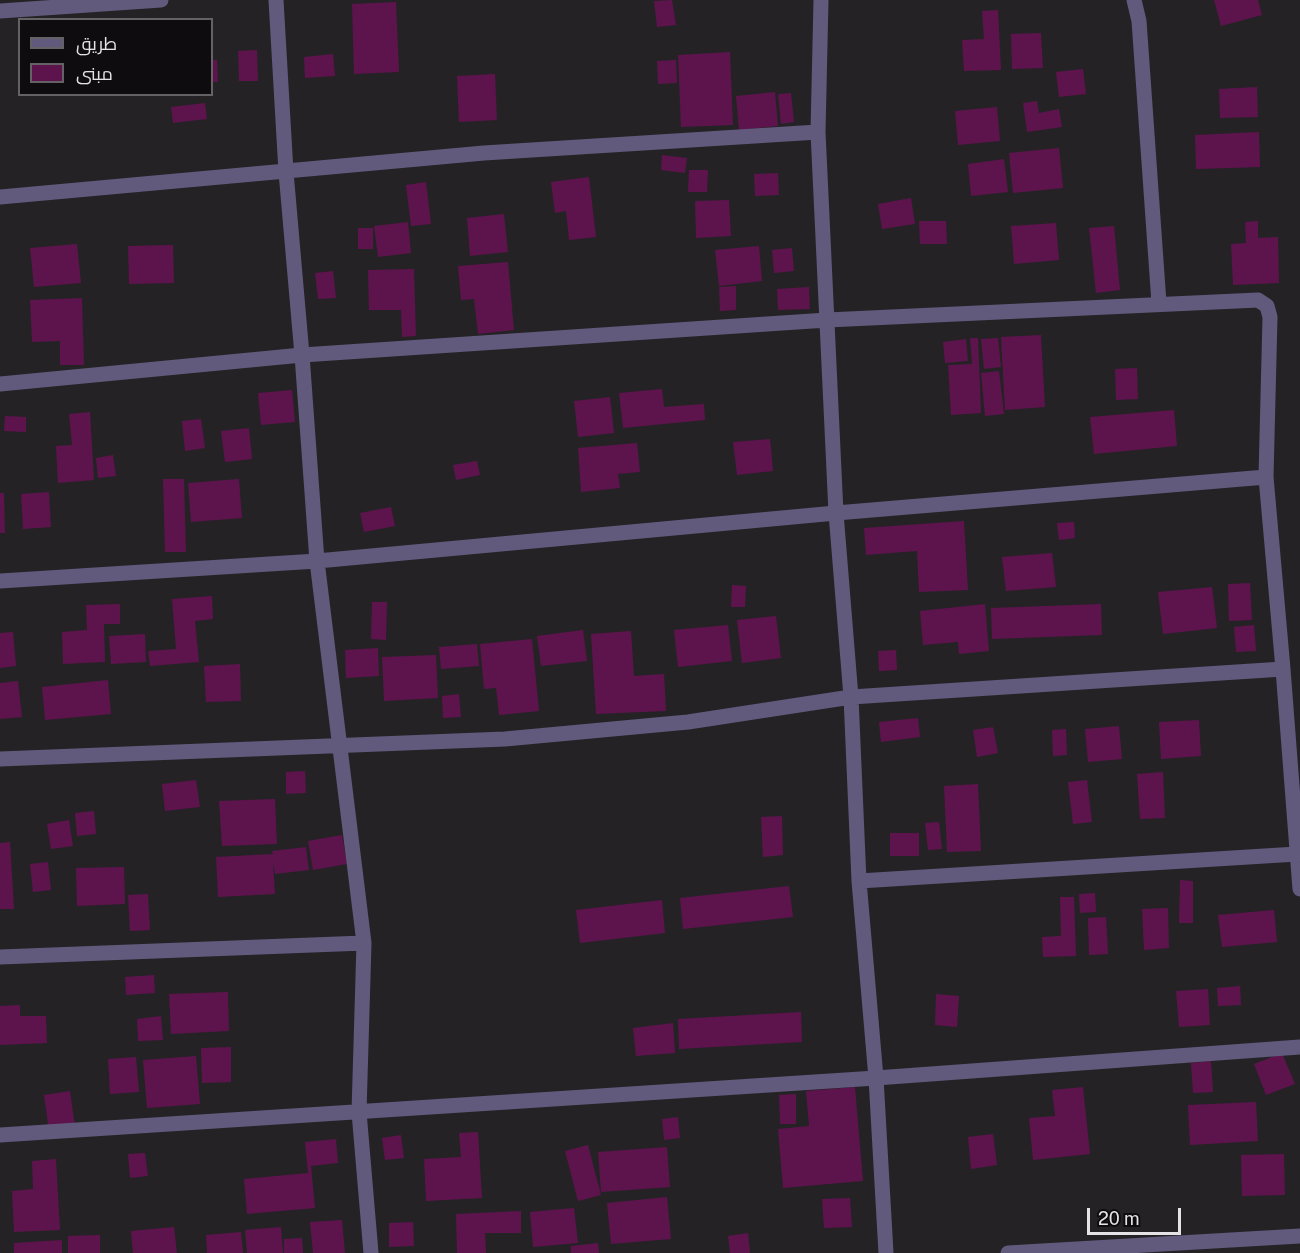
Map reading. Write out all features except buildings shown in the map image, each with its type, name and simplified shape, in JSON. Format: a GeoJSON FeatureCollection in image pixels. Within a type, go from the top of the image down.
{"type":"FeatureCollection","features":[{"type":"Feature","properties":{"kind":"street"},"geometry":{"type":"LineString","coordinates":[[0,11],[161,0]]}},
{"type":"Feature","properties":{"kind":"street"},"geometry":{"type":"LineString","coordinates":[[276,0],[286,172],[303,355],[317,561],[364,943],[359,1112],[371,1253]]}},
{"type":"Feature","properties":{"kind":"street"},"geometry":{"type":"LineString","coordinates":[[821,0],[818,132],[836,513],[851,697],[859,881],[876,1078],[886,1253]]}},
{"type":"Feature","properties":{"kind":"street"},"geometry":{"type":"LineString","coordinates":[[1134,0],[1139,21],[1159,303]]}},
{"type":"Feature","properties":{"kind":"street"},"geometry":{"type":"LineString","coordinates":[[0,197],[484,153],[818,132]]}},
{"type":"Feature","properties":{"kind":"street"},"geometry":{"type":"LineString","coordinates":[[0,384],[303,355],[827,320],[1258,300],[1267,306],[1269,317],[1266,477],[1300,889]]}},
{"type":"Feature","properties":{"kind":"street"},"geometry":{"type":"LineString","coordinates":[[0,581],[317,561],[836,513],[1266,477]]}},
{"type":"Feature","properties":{"kind":"street"},"geometry":{"type":"LineString","coordinates":[[0,759],[505,739],[676,723],[851,697],[1283,669]]}},
{"type":"Feature","properties":{"kind":"street"},"geometry":{"type":"LineString","coordinates":[[859,881],[1297,854]]}},
{"type":"Feature","properties":{"kind":"street"},"geometry":{"type":"LineString","coordinates":[[0,957],[364,943]]}},
{"type":"Feature","properties":{"kind":"street"},"geometry":{"type":"LineString","coordinates":[[0,1135],[876,1078],[1300,1047]]}},
{"type":"Feature","properties":{"kind":"street"},"geometry":{"type":"LineString","coordinates":[[1008,1253],[1300,1236]]}}]}
